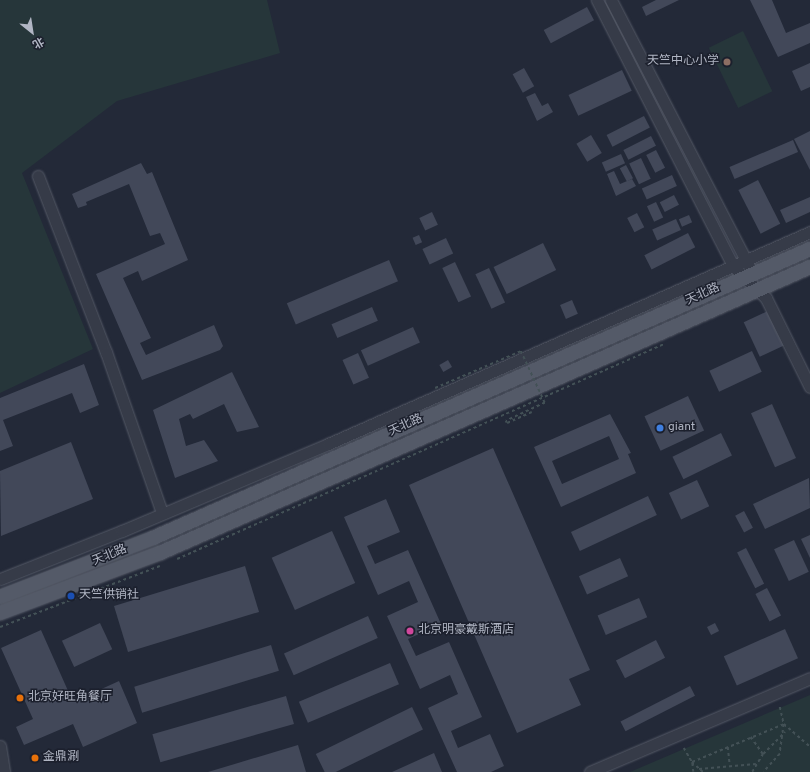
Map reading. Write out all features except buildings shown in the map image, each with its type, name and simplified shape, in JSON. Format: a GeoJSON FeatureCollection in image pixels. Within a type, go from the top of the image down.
{"type":"FeatureCollection","features":[{"type":"Feature","properties":{"kind":"main road","name":"天北路"},"geometry":{"type":"LineString","coordinates":[[0,597],[153,538],[810,249]]}},
{"type":"Feature","properties":{"kind":"main road","name":"天北路"},"geometry":{"type":"LineString","coordinates":[[0,613],[160,553],[810,267]]}},
{"type":"Feature","properties":{"kind":"street"},"geometry":{"type":"LineString","coordinates":[[597,0],[733,266],[749,275]]}},
{"type":"Feature","properties":{"kind":"street"},"geometry":{"type":"LineString","coordinates":[[611,0],[745,260],[749,275],[766,298],[810,387]]}},
{"type":"Feature","properties":{"kind":"street"},"geometry":{"type":"LineString","coordinates":[[38,176],[106,352],[162,513]]}},
{"type":"Feature","properties":{"kind":"street"},"geometry":{"type":"LineString","coordinates":[[0,579],[328,444],[810,232]]}},
{"type":"Feature","properties":{"kind":"street"},"geometry":{"type":"LineString","coordinates":[[590,772],[810,678]]}},
{"type":"Feature","properties":{"kind":"street"},"geometry":{"type":"LineString","coordinates":[[0,746],[4,772]]}},
{"type":"Feature","properties":{"kind":"path"},"geometry":{"type":"LineString","coordinates":[[435,388],[521,351],[544,403],[506,421],[507,423],[532,412]]}},
{"type":"Feature","properties":{"kind":"path"},"geometry":{"type":"LineString","coordinates":[[764,772],[780,754],[785,732],[780,707]]}},
{"type":"Feature","properties":{"kind":"path"},"geometry":{"type":"LineString","coordinates":[[692,762],[784,724]]}},
{"type":"Feature","properties":{"kind":"path"},"geometry":{"type":"LineString","coordinates":[[784,724],[810,747]]}},
{"type":"Feature","properties":{"kind":"path"},"geometry":{"type":"LineString","coordinates":[[752,772],[763,754],[785,732]]}},
{"type":"Feature","properties":{"kind":"path"},"geometry":{"type":"LineString","coordinates":[[751,737],[763,754]]}},
{"type":"Feature","properties":{"kind":"path"},"geometry":{"type":"LineString","coordinates":[[728,746],[730,765]]}},
{"type":"Feature","properties":{"kind":"path"},"geometry":{"type":"LineString","coordinates":[[684,748],[692,762],[703,772]]}},
{"type":"Feature","properties":{"kind":"path"},"geometry":{"type":"LineString","coordinates":[[692,762],[694,772]]}},
{"type":"Feature","properties":{"kind":"path"},"geometry":{"type":"LineString","coordinates":[[699,769],[730,765],[756,764]]}},
{"type":"Feature","properties":{"kind":"shaded area"},"geometry":{"type":"Polygon","coordinates":[[[0,0],[267,0],[280,53],[117,101],[22,173],[93,349],[0,393],[0,0]]]}},
{"type":"Feature","properties":{"kind":"shaded area"},"geometry":{"type":"Polygon","coordinates":[[[743,31],[772,91],[738,108],[709,48],[743,31]]]}},
{"type":"Feature","properties":{"kind":"shaded area"},"geometry":{"type":"Polygon","coordinates":[[[810,695],[810,772],[630,772],[810,695]]]}},
{"type":"Feature","properties":{"kind":"place","name":"天竺中心小学"},"geometry":{"type":"Point","coordinates":[727,62]}},
{"type":"Feature","properties":{"kind":"place","name":"giant"},"geometry":{"type":"Point","coordinates":[660,428]}},
{"type":"Feature","properties":{"kind":"place","name":"天竺供销社"},"geometry":{"type":"Point","coordinates":[71,596]}},
{"type":"Feature","properties":{"kind":"place","name":"北京明豪戴斯酒店"},"geometry":{"type":"Point","coordinates":[410,631]}},
{"type":"Feature","properties":{"kind":"place","name":"北京好旺角餐厅"},"geometry":{"type":"Point","coordinates":[20,698]}},
{"type":"Feature","properties":{"kind":"place","name":"金鼎涮"},"geometry":{"type":"Point","coordinates":[35,758]}}]}
